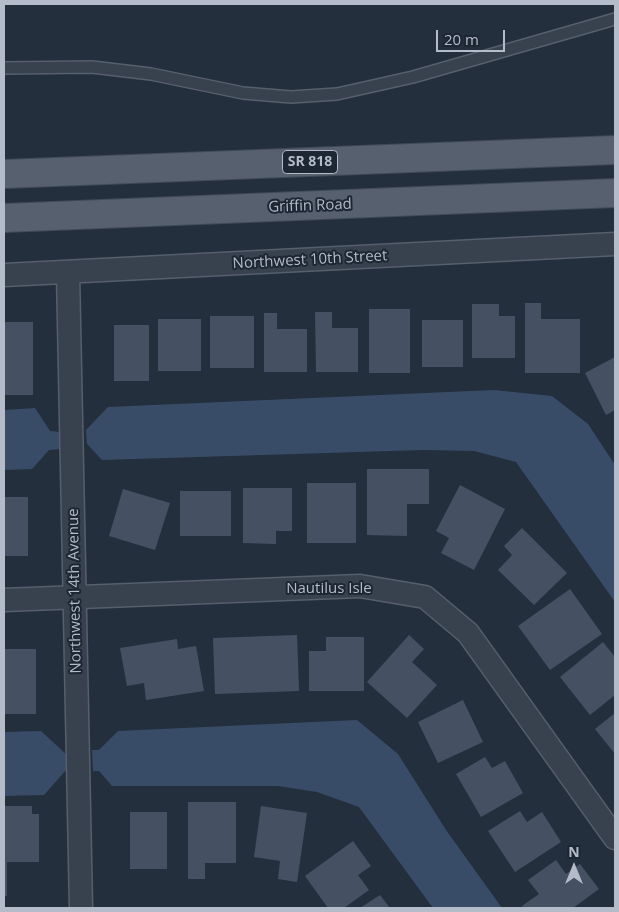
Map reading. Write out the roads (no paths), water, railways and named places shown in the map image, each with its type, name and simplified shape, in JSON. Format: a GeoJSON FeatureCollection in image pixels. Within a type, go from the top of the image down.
{"type":"FeatureCollection","features":[{"type":"Feature","properties":{"kind":"main road","name":"SR 818"},"geometry":{"type":"LineString","coordinates":[[4,174],[615,150]]}},
{"type":"Feature","properties":{"kind":"main road","name":"Griffin Road"},"geometry":{"type":"LineString","coordinates":[[4,218],[615,193]]}},
{"type":"Feature","properties":{"kind":"street","name":"Northwest 10th Street"},"geometry":{"type":"LineString","coordinates":[[4,275],[615,244]]}},
{"type":"Feature","properties":{"kind":"street","name":"Northwest 14th Avenue"},"geometry":{"type":"LineString","coordinates":[[68,273],[74,462],[74,597],[81,908]]}},
{"type":"Feature","properties":{"kind":"street","name":"Nautilus Isle"},"geometry":{"type":"LineString","coordinates":[[4,600],[360,586],[425,597],[468,633],[615,838]]}},
{"type":"Feature","properties":{"kind":"lane"},"geometry":{"type":"LineString","coordinates":[[4,68],[92,67],[151,74],[243,93],[291,96],[337,94],[413,77],[615,19]]}},
{"type":"Feature","properties":{"kind":"water"},"geometry":{"type":"Polygon","coordinates":[[[494,390],[552,396],[588,424],[615,465],[615,602],[516,462],[474,451],[423,450],[102,460],[87,444],[86,430],[108,407],[494,390]]]}},
{"type":"Feature","properties":{"kind":"water"},"geometry":{"type":"Polygon","coordinates":[[[35,408],[50,431],[60,432],[60,449],[49,450],[32,469],[4,470],[4,410],[35,408]]]}},
{"type":"Feature","properties":{"kind":"water"},"geometry":{"type":"Polygon","coordinates":[[[357,720],[398,754],[446,830],[502,908],[433,908],[359,807],[317,792],[278,786],[112,786],[99,771],[93,771],[92,750],[99,750],[118,731],[357,720]]]}},
{"type":"Feature","properties":{"kind":"water"},"geometry":{"type":"Polygon","coordinates":[[[41,731],[67,755],[66,770],[44,795],[4,796],[4,732],[41,731]]]}}]}
